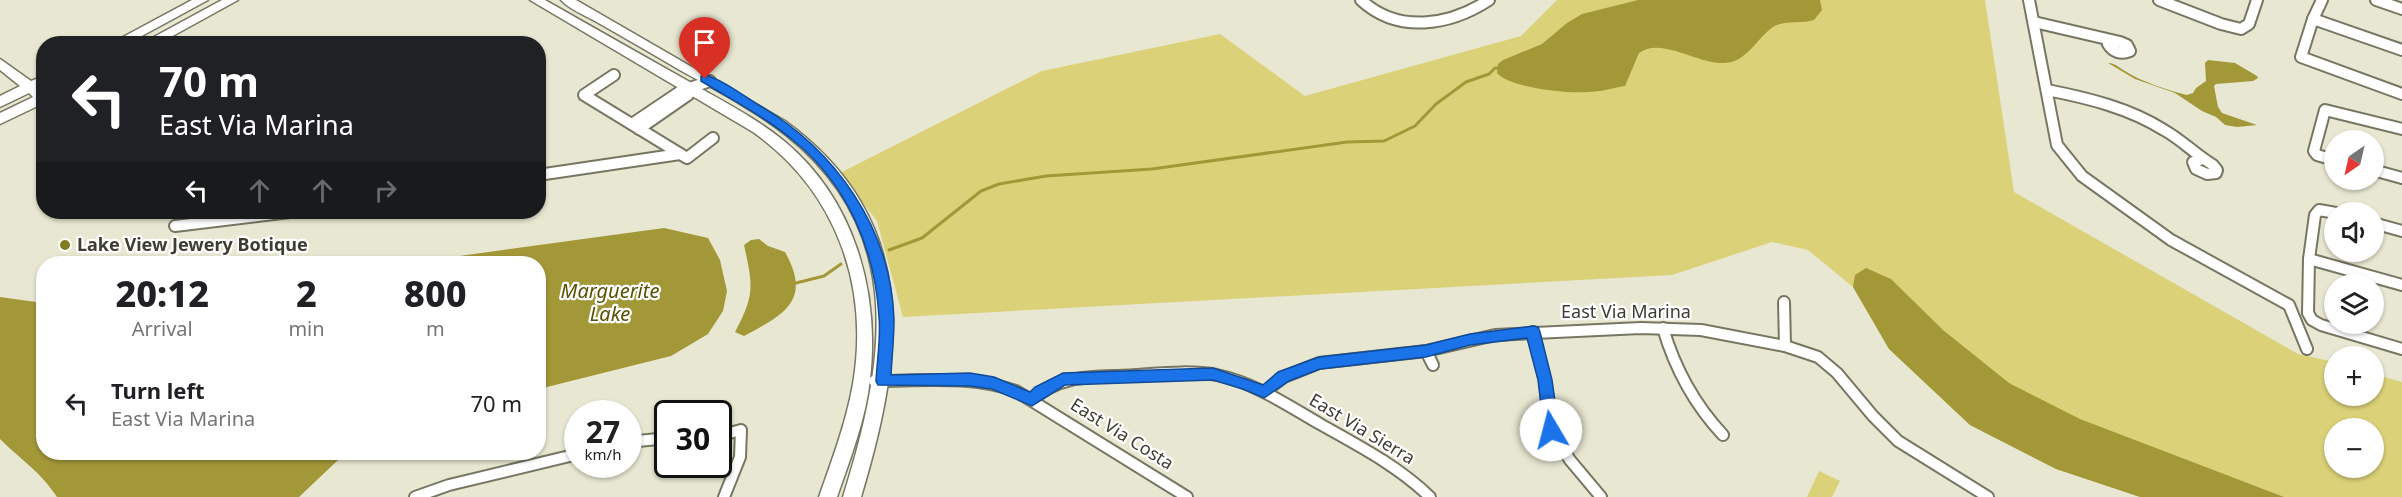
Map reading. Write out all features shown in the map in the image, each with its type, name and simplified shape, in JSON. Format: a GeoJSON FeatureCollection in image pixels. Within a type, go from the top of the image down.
{"type":"FeatureCollection","features":[{"type":"Feature","properties":{"kind":"main road"},"geometry":{"type":"LineString","coordinates":[[131,36],[199,0]]}},
{"type":"Feature","properties":{"kind":"main road"},"geometry":{"type":"LineString","coordinates":[[162,36],[232,0]]}},
{"type":"Feature","properties":{"kind":"main road"},"geometry":{"type":"LineString","coordinates":[[536,0],[739,117],[781,146],[815,181],[837,214],[850,242],[863,294],[866,326],[862,381],[851,429],[828,497]]}},
{"type":"Feature","properties":{"kind":"main road"},"geometry":{"type":"LineString","coordinates":[[567,0],[769,116],[799,138],[832,172],[859,214],[877,257],[885,297],[887,339],[884,381],[873,431],[852,497]]}},
{"type":"Feature","properties":{"kind":"main road"},"geometry":{"type":"LineString","coordinates":[[0,63],[36,92]]}},
{"type":"Feature","properties":{"kind":"main road"},"geometry":{"type":"LineString","coordinates":[[0,102],[36,84]]}},
{"type":"Feature","properties":{"kind":"main road"},"geometry":{"type":"LineString","coordinates":[[0,119],[36,101]]}},
{"type":"Feature","properties":{"kind":"street"},"geometry":{"type":"LineString","coordinates":[[1361,0],[1382,17],[1402,24],[1423,24],[1474,9],[1489,0]]}},
{"type":"Feature","properties":{"kind":"street"},"geometry":{"type":"LineString","coordinates":[[1467,0],[1474,9]]}},
{"type":"Feature","properties":{"kind":"street"},"geometry":{"type":"LineString","coordinates":[[2029,0],[2057,145],[2082,176],[2171,240],[2289,305],[2307,349]]}},
{"type":"Feature","properties":{"kind":"street"},"geometry":{"type":"LineString","coordinates":[[2159,0],[2221,24],[2241,28],[2249,24],[2256,0]]}},
{"type":"Feature","properties":{"kind":"street"},"geometry":{"type":"LineString","coordinates":[[2322,0],[2313,19],[2301,57],[2402,94]]}},
{"type":"Feature","properties":{"kind":"street"},"geometry":{"type":"LineString","coordinates":[[2376,0],[2402,9]]}},
{"type":"Feature","properties":{"kind":"street"},"geometry":{"type":"LineString","coordinates":[[2313,19],[2402,50]]}},
{"type":"Feature","properties":{"kind":"street"},"geometry":{"type":"LineString","coordinates":[[2034,22],[2101,36],[2111,41]]}},
{"type":"Feature","properties":{"kind":"street"},"geometry":{"type":"LineString","coordinates":[[614,75],[584,95],[687,158],[713,138]]}},
{"type":"Feature","properties":{"kind":"street"},"geometry":{"type":"LineString","coordinates":[[636,127],[688,95],[691,89],[710,81]]}},
{"type":"Feature","properties":{"kind":"street"},"geometry":{"type":"LineString","coordinates":[[2048,90],[2095,99],[2124,108],[2188,147],[2200,160]]}},
{"type":"Feature","properties":{"kind":"street"},"geometry":{"type":"LineString","coordinates":[[2324,157],[2317,155],[2314,148],[2325,111],[2402,129]]}},
{"type":"Feature","properties":{"kind":"street"},"geometry":{"type":"LineString","coordinates":[[546,174],[680,154]]}},
{"type":"Feature","properties":{"kind":"street"},"geometry":{"type":"LineString","coordinates":[[2384,173],[2402,178]]}},
{"type":"Feature","properties":{"kind":"street"},"geometry":{"type":"LineString","coordinates":[[2324,211],[2319,210],[2315,215],[2309,259],[2307,306],[2312,320],[2321,325],[2402,349]]}},
{"type":"Feature","properties":{"kind":"street"},"geometry":{"type":"LineString","coordinates":[[175,226],[232,219]]}},
{"type":"Feature","properties":{"kind":"street"},"geometry":{"type":"LineString","coordinates":[[2384,226],[2402,231]]}},
{"type":"Feature","properties":{"kind":"street"},"geometry":{"type":"LineString","coordinates":[[2309,259],[2402,285]]}},
{"type":"Feature","properties":{"kind":"street"},"geometry":{"type":"LineString","coordinates":[[1784,302],[1785,346]]}},
{"type":"Feature","properties":{"kind":"street"},"geometry":{"type":"LineString","coordinates":[[1663,328],[1685,386],[1707,419],[1723,435]]}},
{"type":"Feature","properties":{"kind":"street","name":"East Via Marina"},"geometry":{"type":"LineString","coordinates":[[1264,392],[1284,377],[1319,363],[1426,351],[1470,339],[1533,332],[1663,328],[1701,330],[1785,346],[1806,352],[1827,364],[1878,422],[1898,441],[1988,497]]}},
{"type":"Feature","properties":{"kind":"street"},"geometry":{"type":"LineString","coordinates":[[1533,332],[1545,380],[1551,430],[1570,460],[1601,497]]}},
{"type":"Feature","properties":{"kind":"street"},"geometry":{"type":"LineString","coordinates":[[1426,351],[1433,364]]}},
{"type":"Feature","properties":{"kind":"street","name":"East Via Sierra"},"geometry":{"type":"LineString","coordinates":[[1032,400],[1040,391],[1063,379],[1213,374],[1238,380],[1264,392],[1405,473],[1430,497]]}},
{"type":"Feature","properties":{"kind":"street","name":"East Via Costa"},"geometry":{"type":"LineString","coordinates":[[862,381],[970,380],[994,383],[1032,400],[1187,497]]}},
{"type":"Feature","properties":{"kind":"street"},"geometry":{"type":"LineString","coordinates":[[732,432],[741,430],[740,457],[732,477]]}},
{"type":"Feature","properties":{"kind":"street"},"geometry":{"type":"LineString","coordinates":[[415,497],[449,485],[564,457]]}},
{"type":"Feature","properties":{"kind":"street"},"geometry":{"type":"LineString","coordinates":[[724,497],[732,478]]}},
{"type":"Feature","properties":{"kind":"shaded area"},"geometry":{"type":"Polygon","coordinates":[[[1557,0],[1985,0],[2014,192],[2298,354],[2324,360],[2324,406],[2384,406],[2384,377],[2402,382],[2402,497],[2140,497],[2056,469],[1970,425],[1889,349],[1853,287],[1808,250],[1772,242],[1672,275],[903,317],[877,221],[840,173],[1042,71],[1220,34],[1305,96],[1521,36],[1557,0]]]}},
{"type":"Feature","properties":{"kind":"shaded area"},"geometry":{"type":"Polygon","coordinates":[[[1819,471],[1840,481],[1832,497],[1807,497],[1819,471]]]}},
{"type":"Feature","properties":{"kind":"water"},"geometry":{"type":"Polygon","coordinates":[[[1638,0],[1820,0],[1822,10],[1814,20],[1773,27],[1745,54],[1733,62],[1704,60],[1669,49],[1648,49],[1639,53],[1625,86],[1606,90],[1579,92],[1540,89],[1514,83],[1497,73],[1498,64],[1503,60],[1542,44],[1582,14],[1638,0]]]}},
{"type":"Feature","properties":{"kind":"water"},"geometry":{"type":"Polygon","coordinates":[[[2208,60],[2235,63],[2257,76],[2258,78],[2253,81],[2214,86],[2218,107],[2222,113],[2257,125],[2237,127],[2225,125],[2216,117],[2202,111],[2175,93],[2135,79],[2108,63],[2115,64],[2147,82],[2187,95],[2193,93],[2206,81],[2205,63],[2208,60]]]}},
{"type":"Feature","properties":{"kind":"water","name":"Marguerite Lake"},"geometry":{"type":"Polygon","coordinates":[[[664,228],[708,238],[720,260],[727,291],[723,311],[708,334],[671,356],[546,387],[546,256],[459,256],[664,228]]]}},
{"type":"Feature","properties":{"kind":"water"},"geometry":{"type":"Polygon","coordinates":[[[759,239],[768,246],[785,252],[793,268],[796,282],[795,294],[790,304],[782,312],[744,336],[735,332],[746,308],[750,290],[744,245],[751,240],[759,239]]]}},
{"type":"Feature","properties":{"kind":"water"},"geometry":{"type":"Polygon","coordinates":[[[1866,268],[1891,279],[1943,330],[2009,383],[2080,419],[2284,497],[2140,497],[2056,469],[1970,425],[1889,349],[1853,287],[1855,275],[1866,268]]]}},
{"type":"Feature","properties":{"kind":"water"},"geometry":{"type":"Polygon","coordinates":[[[0,297],[36,302],[36,460],[339,460],[299,497],[57,497],[37,473],[0,439],[0,297]]]}},
{"type":"Feature","properties":{"kind":"waterway"},"geometry":{"type":"LineString","coordinates":[[889,250],[922,238],[981,191],[999,184],[1046,176],[1152,169],[1347,142],[1384,141],[1415,126],[1436,104],[1466,82],[1489,74],[1495,68],[1501,68]]}},
{"type":"Feature","properties":{"kind":"waterway"},"geometry":{"type":"LineString","coordinates":[[792,284],[824,276],[841,264]]}},
{"type":"Feature","properties":{"kind":"place","name":"Lake View Jewery Botique"},"geometry":{"type":"Point","coordinates":[65,245]}},
{"type":"Feature","properties":{"kind":"route"},"geometry":{"type":"LineString","coordinates":[[705,79],[769,116],[799,138],[832,172],[848,194],[867,228],[880,270],[887,319],[884,381],[970,380],[994,383],[1032,400],[1047,386],[1063,379],[1213,374],[1229,377],[1264,392],[1299,369],[1319,363],[1426,351],[1470,339],[1533,332],[1545,380],[1551,430]]}}]}
